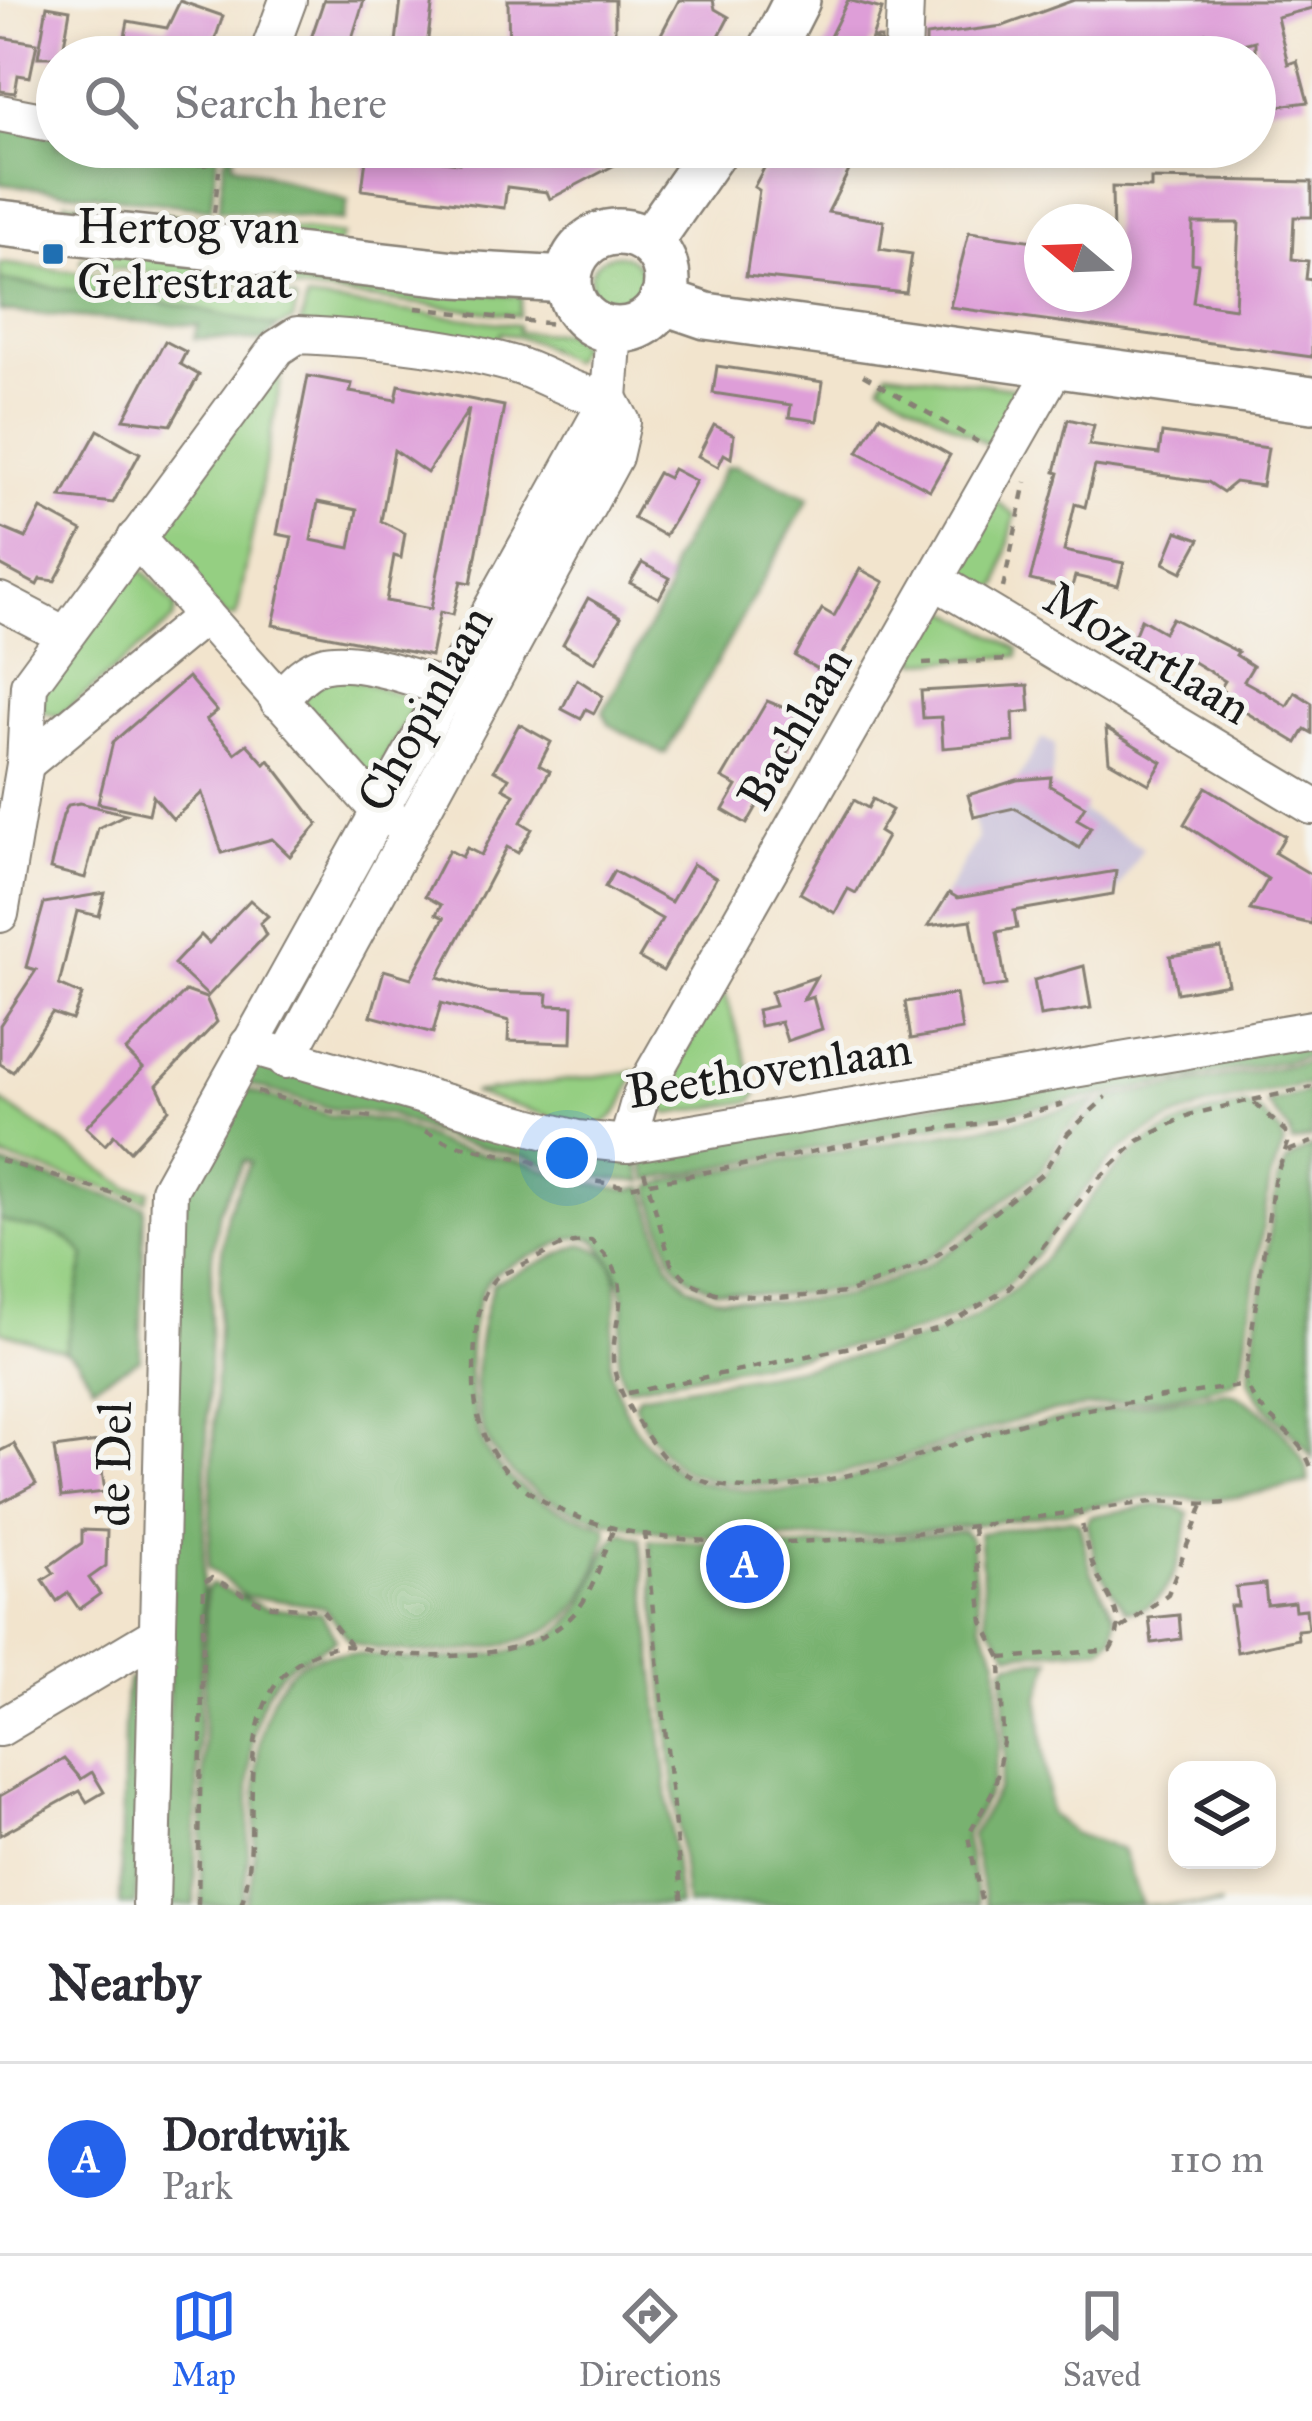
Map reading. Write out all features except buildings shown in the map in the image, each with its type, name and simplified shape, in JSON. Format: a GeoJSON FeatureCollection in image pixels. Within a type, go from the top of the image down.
{"type":"FeatureCollection","features":[{"type":"Feature","properties":{"kind":"main road"},"geometry":{"type":"LineString","coordinates":[[779,36],[797,0]]}},
{"type":"Feature","properties":{"kind":"main road"},"geometry":{"type":"LineString","coordinates":[[649,243],[701,168]]}},
{"type":"Feature","properties":{"kind":"main road"},"geometry":{"type":"LineString","coordinates":[[0,224],[456,274],[568,280]]}},
{"type":"Feature","properties":{"kind":"main road"},"geometry":{"type":"LineString","coordinates":[[624,233],[649,243],[667,277],[662,301],[646,321],[614,330],[584,317],[568,280],[579,252],[596,236],[624,233]]}},
{"type":"Feature","properties":{"kind":"main road"},"geometry":{"type":"LineString","coordinates":[[662,301],[706,316],[1312,400]]}},
{"type":"Feature","properties":{"kind":"street"},"geometry":{"type":"LineString","coordinates":[[275,36],[288,0]]}},
{"type":"Feature","properties":{"kind":"street"},"geometry":{"type":"LineString","coordinates":[[904,36],[905,0]]}},
{"type":"Feature","properties":{"kind":"street"},"geometry":{"type":"LineString","coordinates":[[0,112],[36,120]]}},
{"type":"Feature","properties":{"kind":"street","name":"Chopinlaan"},"geometry":{"type":"LineString","coordinates":[[286,1060],[614,457],[622,422],[609,398],[614,330]]}},
{"type":"Feature","properties":{"kind":"street"},"geometry":{"type":"LineString","coordinates":[[0,914],[25,764],[29,685],[277,348],[297,335],[510,363],[566,389],[609,398]]}},
{"type":"Feature","properties":{"kind":"street","name":"Bachlaan"},"geometry":{"type":"LineString","coordinates":[[632,1143],[641,1095],[934,580],[1015,468],[1058,364]]}},
{"type":"Feature","properties":{"kind":"street","name":"de Del"},"geometry":{"type":"LineString","coordinates":[[151,1905],[170,1190],[609,398]]}},
{"type":"Feature","properties":{"kind":"street"},"geometry":{"type":"LineString","coordinates":[[136,538],[379,811],[411,831]]}},
{"type":"Feature","properties":{"kind":"street","name":"Mozartlaan"},"geometry":{"type":"LineString","coordinates":[[934,580],[1312,806]]}},
{"type":"Feature","properties":{"kind":"street"},"geometry":{"type":"LineString","coordinates":[[0,601],[64,635]]}},
{"type":"Feature","properties":{"kind":"street"},"geometry":{"type":"LineString","coordinates":[[25,764],[205,615]]}},
{"type":"Feature","properties":{"kind":"street"},"geometry":{"type":"LineString","coordinates":[[278,700],[308,671],[338,663],[446,688],[481,706]]}},
{"type":"Feature","properties":{"kind":"street","name":"Beethovenlaan"},"geometry":{"type":"LineString","coordinates":[[248,1045],[286,1060],[577,1139],[632,1143],[1312,1029]]}},
{"type":"Feature","properties":{"kind":"street"},"geometry":{"type":"LineString","coordinates":[[0,1728],[158,1634]]}},
{"type":"Feature","properties":{"kind":"path"},"geometry":{"type":"LineString","coordinates":[[212,168],[214,213]]}},
{"type":"Feature","properties":{"kind":"path"},"geometry":{"type":"LineString","coordinates":[[855,370],[1015,468],[997,617]]}},
{"type":"Feature","properties":{"kind":"path"},"geometry":{"type":"LineString","coordinates":[[887,661],[917,665],[1056,653]]}},
{"type":"Feature","properties":{"kind":"path"},"geometry":{"type":"LineString","coordinates":[[626,1393],[938,1329],[1008,1289],[1096,1181],[1138,1142],[1189,1114],[1312,1087]]}},
{"type":"Feature","properties":{"kind":"path"},"geometry":{"type":"LineString","coordinates":[[632,1143],[671,1263],[689,1282],[715,1293],[776,1298],[847,1293],[919,1266],[955,1244],[1042,1174],[1068,1132],[1106,1096]]}},
{"type":"Feature","properties":{"kind":"path"},"geometry":{"type":"LineString","coordinates":[[1251,1100],[1286,1132],[1288,1151],[1274,1181],[1246,1385],[1253,1403],[1298,1440],[1312,1471]]}},
{"type":"Feature","properties":{"kind":"path"},"geometry":{"type":"LineString","coordinates":[[1288,1151],[1312,1142]]}},
{"type":"Feature","properties":{"kind":"path"},"geometry":{"type":"LineString","coordinates":[[0,1160],[166,1209]]}},
{"type":"Feature","properties":{"kind":"path"},"geometry":{"type":"LineString","coordinates":[[1225,1502],[1156,1502],[973,1527],[791,1544],[692,1541],[645,1532],[567,1509],[523,1484],[493,1456],[483,1437],[474,1358],[490,1282],[565,1244],[594,1244],[611,1264],[622,1294],[613,1356],[626,1393],[652,1442],[680,1472],[788,1487],[845,1479],[1042,1418],[1246,1385]]}},
{"type":"Feature","properties":{"kind":"path"},"geometry":{"type":"LineString","coordinates":[[1001,1658],[1110,1650],[1120,1629],[1168,1594],[1203,1504]]}},
{"type":"Feature","properties":{"kind":"path"},"geometry":{"type":"LineString","coordinates":[[1080,1514],[1094,1570],[1120,1629]]}},
{"type":"Feature","properties":{"kind":"path"},"geometry":{"type":"LineString","coordinates":[[241,1905],[249,1868],[258,1731],[269,1697],[297,1662],[350,1646],[428,1655],[504,1648],[546,1635],[564,1624],[589,1594],[615,1525]]}},
{"type":"Feature","properties":{"kind":"path"},"geometry":{"type":"LineString","coordinates":[[973,1527],[983,1622],[1001,1658],[1001,1757],[994,1787],[968,1836],[982,1905]]}},
{"type":"Feature","properties":{"kind":"path"},"geometry":{"type":"LineString","coordinates":[[645,1532],[683,1905]]}},
{"type":"Feature","properties":{"kind":"path"},"geometry":{"type":"LineString","coordinates":[[198,1905],[204,1582],[212,1578],[265,1605],[322,1610],[350,1646]]}},
{"type":"Feature","properties":{"kind":"shaded area"},"geometry":{"type":"Polygon","coordinates":[[[1042,738],[1055,744],[1051,785],[1086,805],[1083,812],[1143,848],[1114,896],[926,928],[978,838],[967,794],[1016,782],[1042,738]]]}},
{"type":"Feature","properties":{"kind":"green space"},"geometry":{"type":"Polygon","coordinates":[[[0,126],[36,132],[36,168],[216,168],[211,209],[0,184],[0,126]]]}},
{"type":"Feature","properties":{"kind":"green space"},"geometry":{"type":"Polygon","coordinates":[[[224,168],[247,168],[348,201],[343,221],[218,210],[224,168]]]}},
{"type":"Feature","properties":{"kind":"green space"},"geometry":{"type":"Polygon","coordinates":[[[66,201],[343,235],[335,249],[65,209],[66,201]]]}},
{"type":"Feature","properties":{"kind":"green space"},"geometry":{"type":"Polygon","coordinates":[[[127,252],[522,297],[519,316],[81,264],[82,257],[127,252]]]}},
{"type":"Feature","properties":{"kind":"green space"},"geometry":{"type":"Polygon","coordinates":[[[617,255],[636,263],[644,282],[636,301],[617,309],[598,301],[590,282],[598,263],[617,255]]]}},
{"type":"Feature","properties":{"kind":"green space"},"geometry":{"type":"Polygon","coordinates":[[[0,263],[294,298],[297,303],[293,321],[278,327],[189,307],[0,280],[0,263]]]}},
{"type":"Feature","properties":{"kind":"green space"},"geometry":{"type":"Polygon","coordinates":[[[0,280],[189,307],[278,327],[262,341],[194,338],[199,326],[0,311],[0,280]]]}},
{"type":"Feature","properties":{"kind":"green space"},"geometry":{"type":"Polygon","coordinates":[[[307,299],[518,325],[518,332],[565,333],[580,345],[570,362],[536,342],[500,332],[496,351],[300,326],[307,299]]]}},
{"type":"Feature","properties":{"kind":"green space"},"geometry":{"type":"Polygon","coordinates":[[[286,353],[238,610],[235,617],[226,617],[165,555],[158,533],[286,353]]]}},
{"type":"Feature","properties":{"kind":"green space"},"geometry":{"type":"Polygon","coordinates":[[[888,371],[1028,390],[997,450],[881,384],[888,371]]]}},
{"type":"Feature","properties":{"kind":"green space"},"geometry":{"type":"Polygon","coordinates":[[[737,466],[809,498],[666,753],[661,753],[609,724],[603,712],[668,592],[672,562],[726,467],[737,466]]]}},
{"type":"Feature","properties":{"kind":"green space"},"geometry":{"type":"Polygon","coordinates":[[[992,498],[1015,515],[999,585],[987,594],[966,581],[960,568],[992,498]]]}},
{"type":"Feature","properties":{"kind":"green space"},"geometry":{"type":"Polygon","coordinates":[[[137,571],[146,573],[176,607],[173,620],[59,716],[44,713],[38,687],[137,571]]]}},
{"type":"Feature","properties":{"kind":"green space"},"geometry":{"type":"Polygon","coordinates":[[[946,609],[1018,649],[1018,656],[918,662],[913,650],[932,617],[946,609]]]}},
{"type":"Feature","properties":{"kind":"green space"},"geometry":{"type":"Polygon","coordinates":[[[335,673],[416,700],[377,775],[369,776],[299,699],[335,673]]]}},
{"type":"Feature","properties":{"kind":"green space"},"geometry":{"type":"Polygon","coordinates":[[[725,995],[757,1093],[752,1101],[669,1114],[657,1101],[713,999],[725,995]]]}},
{"type":"Feature","properties":{"kind":"green space"},"geometry":{"type":"Polygon","coordinates":[[[1312,1039],[1312,1056],[648,1180],[642,1153],[1312,1039]]]}},
{"type":"Feature","properties":{"kind":"green space"},"geometry":{"type":"Polygon","coordinates":[[[1312,1061],[1312,1084],[1200,1109],[1138,1138],[1100,1171],[1038,1252],[1003,1288],[966,1312],[896,1338],[627,1388],[618,1353],[622,1286],[596,1240],[569,1240],[498,1272],[479,1300],[470,1347],[472,1400],[484,1446],[518,1485],[560,1509],[606,1526],[608,1533],[590,1583],[574,1610],[530,1638],[468,1651],[404,1652],[351,1642],[324,1607],[245,1596],[208,1568],[221,1259],[227,1212],[250,1162],[244,1160],[219,1211],[212,1258],[194,1905],[165,1905],[176,1211],[237,1087],[330,1115],[391,1121],[449,1147],[529,1163],[569,1180],[630,1190],[644,1187],[668,1264],[687,1285],[714,1297],[776,1302],[848,1296],[920,1269],[1044,1177],[1070,1135],[1107,1099],[1312,1061]]]}},
{"type":"Feature","properties":{"kind":"green space"},"geometry":{"type":"Polygon","coordinates":[[[257,1064],[637,1154],[643,1182],[570,1175],[531,1158],[451,1141],[391,1115],[331,1109],[240,1082],[257,1064]]]}},
{"type":"Feature","properties":{"kind":"green space"},"geometry":{"type":"Polygon","coordinates":[[[635,1071],[616,1113],[592,1129],[472,1093],[635,1071]]]}},
{"type":"Feature","properties":{"kind":"green space"},"geometry":{"type":"Polygon","coordinates":[[[1312,1091],[1312,1138],[1292,1143],[1289,1130],[1266,1103],[1312,1091]]]}},
{"type":"Feature","properties":{"kind":"green space"},"geometry":{"type":"Polygon","coordinates":[[[0,1100],[128,1187],[149,1191],[146,1200],[0,1157],[0,1100]]]}},
{"type":"Feature","properties":{"kind":"green space"},"geometry":{"type":"Polygon","coordinates":[[[1097,1101],[1064,1132],[1040,1172],[953,1241],[918,1264],[847,1290],[776,1295],[715,1290],[690,1279],[673,1262],[651,1194],[650,1186],[685,1177],[1002,1124],[1097,1101]]]}},
{"type":"Feature","properties":{"kind":"green space"},"geometry":{"type":"Polygon","coordinates":[[[1244,1105],[1258,1110],[1282,1134],[1284,1144],[1270,1180],[1242,1370],[1235,1380],[1196,1392],[1038,1415],[859,1469],[764,1485],[721,1482],[683,1469],[660,1449],[643,1422],[634,1404],[639,1395],[867,1354],[952,1327],[985,1310],[1021,1282],[1121,1164],[1151,1140],[1191,1119],[1244,1105]]]}},
{"type":"Feature","properties":{"kind":"green space"},"geometry":{"type":"Polygon","coordinates":[[[1312,1146],[1312,1458],[1261,1401],[1249,1378],[1277,1182],[1287,1161],[1312,1146]]]}},
{"type":"Feature","properties":{"kind":"green space"},"geometry":{"type":"Polygon","coordinates":[[[0,1164],[144,1206],[140,1359],[93,1385],[77,1359],[65,1351],[85,1256],[66,1238],[0,1219],[0,1164]]]}},
{"type":"Feature","properties":{"kind":"green space"},"geometry":{"type":"Polygon","coordinates":[[[0,1219],[67,1238],[85,1256],[65,1351],[0,1331],[0,1219]]]}},
{"type":"Feature","properties":{"kind":"green space"},"geometry":{"type":"Polygon","coordinates":[[[582,1244],[601,1252],[617,1281],[610,1358],[624,1407],[656,1454],[701,1482],[740,1490],[813,1487],[1022,1427],[1227,1392],[1252,1404],[1280,1428],[1301,1456],[1308,1483],[1221,1499],[1155,1497],[988,1523],[837,1538],[673,1533],[599,1519],[538,1492],[494,1452],[476,1392],[478,1346],[493,1283],[582,1244]]]}},
{"type":"Feature","properties":{"kind":"green space"},"geometry":{"type":"Polygon","coordinates":[[[1155,1505],[1177,1507],[1189,1514],[1183,1545],[1164,1591],[1154,1602],[1126,1610],[1097,1569],[1087,1523],[1090,1516],[1155,1505]]]}},
{"type":"Feature","properties":{"kind":"green space"},"geometry":{"type":"Polygon","coordinates":[[[1070,1519],[1079,1523],[1091,1571],[1115,1616],[1114,1636],[1102,1648],[1009,1654],[986,1621],[979,1533],[1070,1519]]]}},
{"type":"Feature","properties":{"kind":"green space"},"geometry":{"type":"Polygon","coordinates":[[[964,1531],[971,1539],[980,1622],[997,1658],[1000,1742],[992,1786],[965,1836],[979,1905],[686,1905],[649,1540],[791,1548],[964,1531]]]}},
{"type":"Feature","properties":{"kind":"green space"},"geometry":{"type":"Polygon","coordinates":[[[623,1532],[641,1538],[679,1905],[244,1905],[254,1858],[260,1737],[279,1686],[294,1668],[333,1654],[457,1658],[503,1652],[545,1639],[577,1614],[605,1553],[623,1532]]]}},
{"type":"Feature","properties":{"kind":"green space"},"geometry":{"type":"Polygon","coordinates":[[[211,1584],[265,1608],[321,1613],[336,1639],[286,1668],[264,1698],[251,1755],[249,1847],[239,1905],[201,1905],[206,1590],[211,1584]]]}},
{"type":"Feature","properties":{"kind":"green space"},"geometry":{"type":"Polygon","coordinates":[[[1051,1659],[1039,1697],[1050,1814],[1073,1833],[1122,1850],[1142,1905],[986,1905],[971,1836],[998,1789],[1005,1758],[1004,1668],[1009,1662],[1051,1659]]]}},
{"type":"Feature","properties":{"kind":"green space"},"geometry":{"type":"Polygon","coordinates":[[[129,1679],[141,1679],[136,1905],[120,1905],[125,1695],[129,1679]]]}},
{"type":"Feature","properties":{"kind":"place","name":"Hertog van Gelrestraat"},"geometry":{"type":"Point","coordinates":[53,254]}},
{"type":"Feature","properties":{"kind":"place","name":"Dordtwijk"},"geometry":{"type":"Point","coordinates":[745,1564]}}]}
